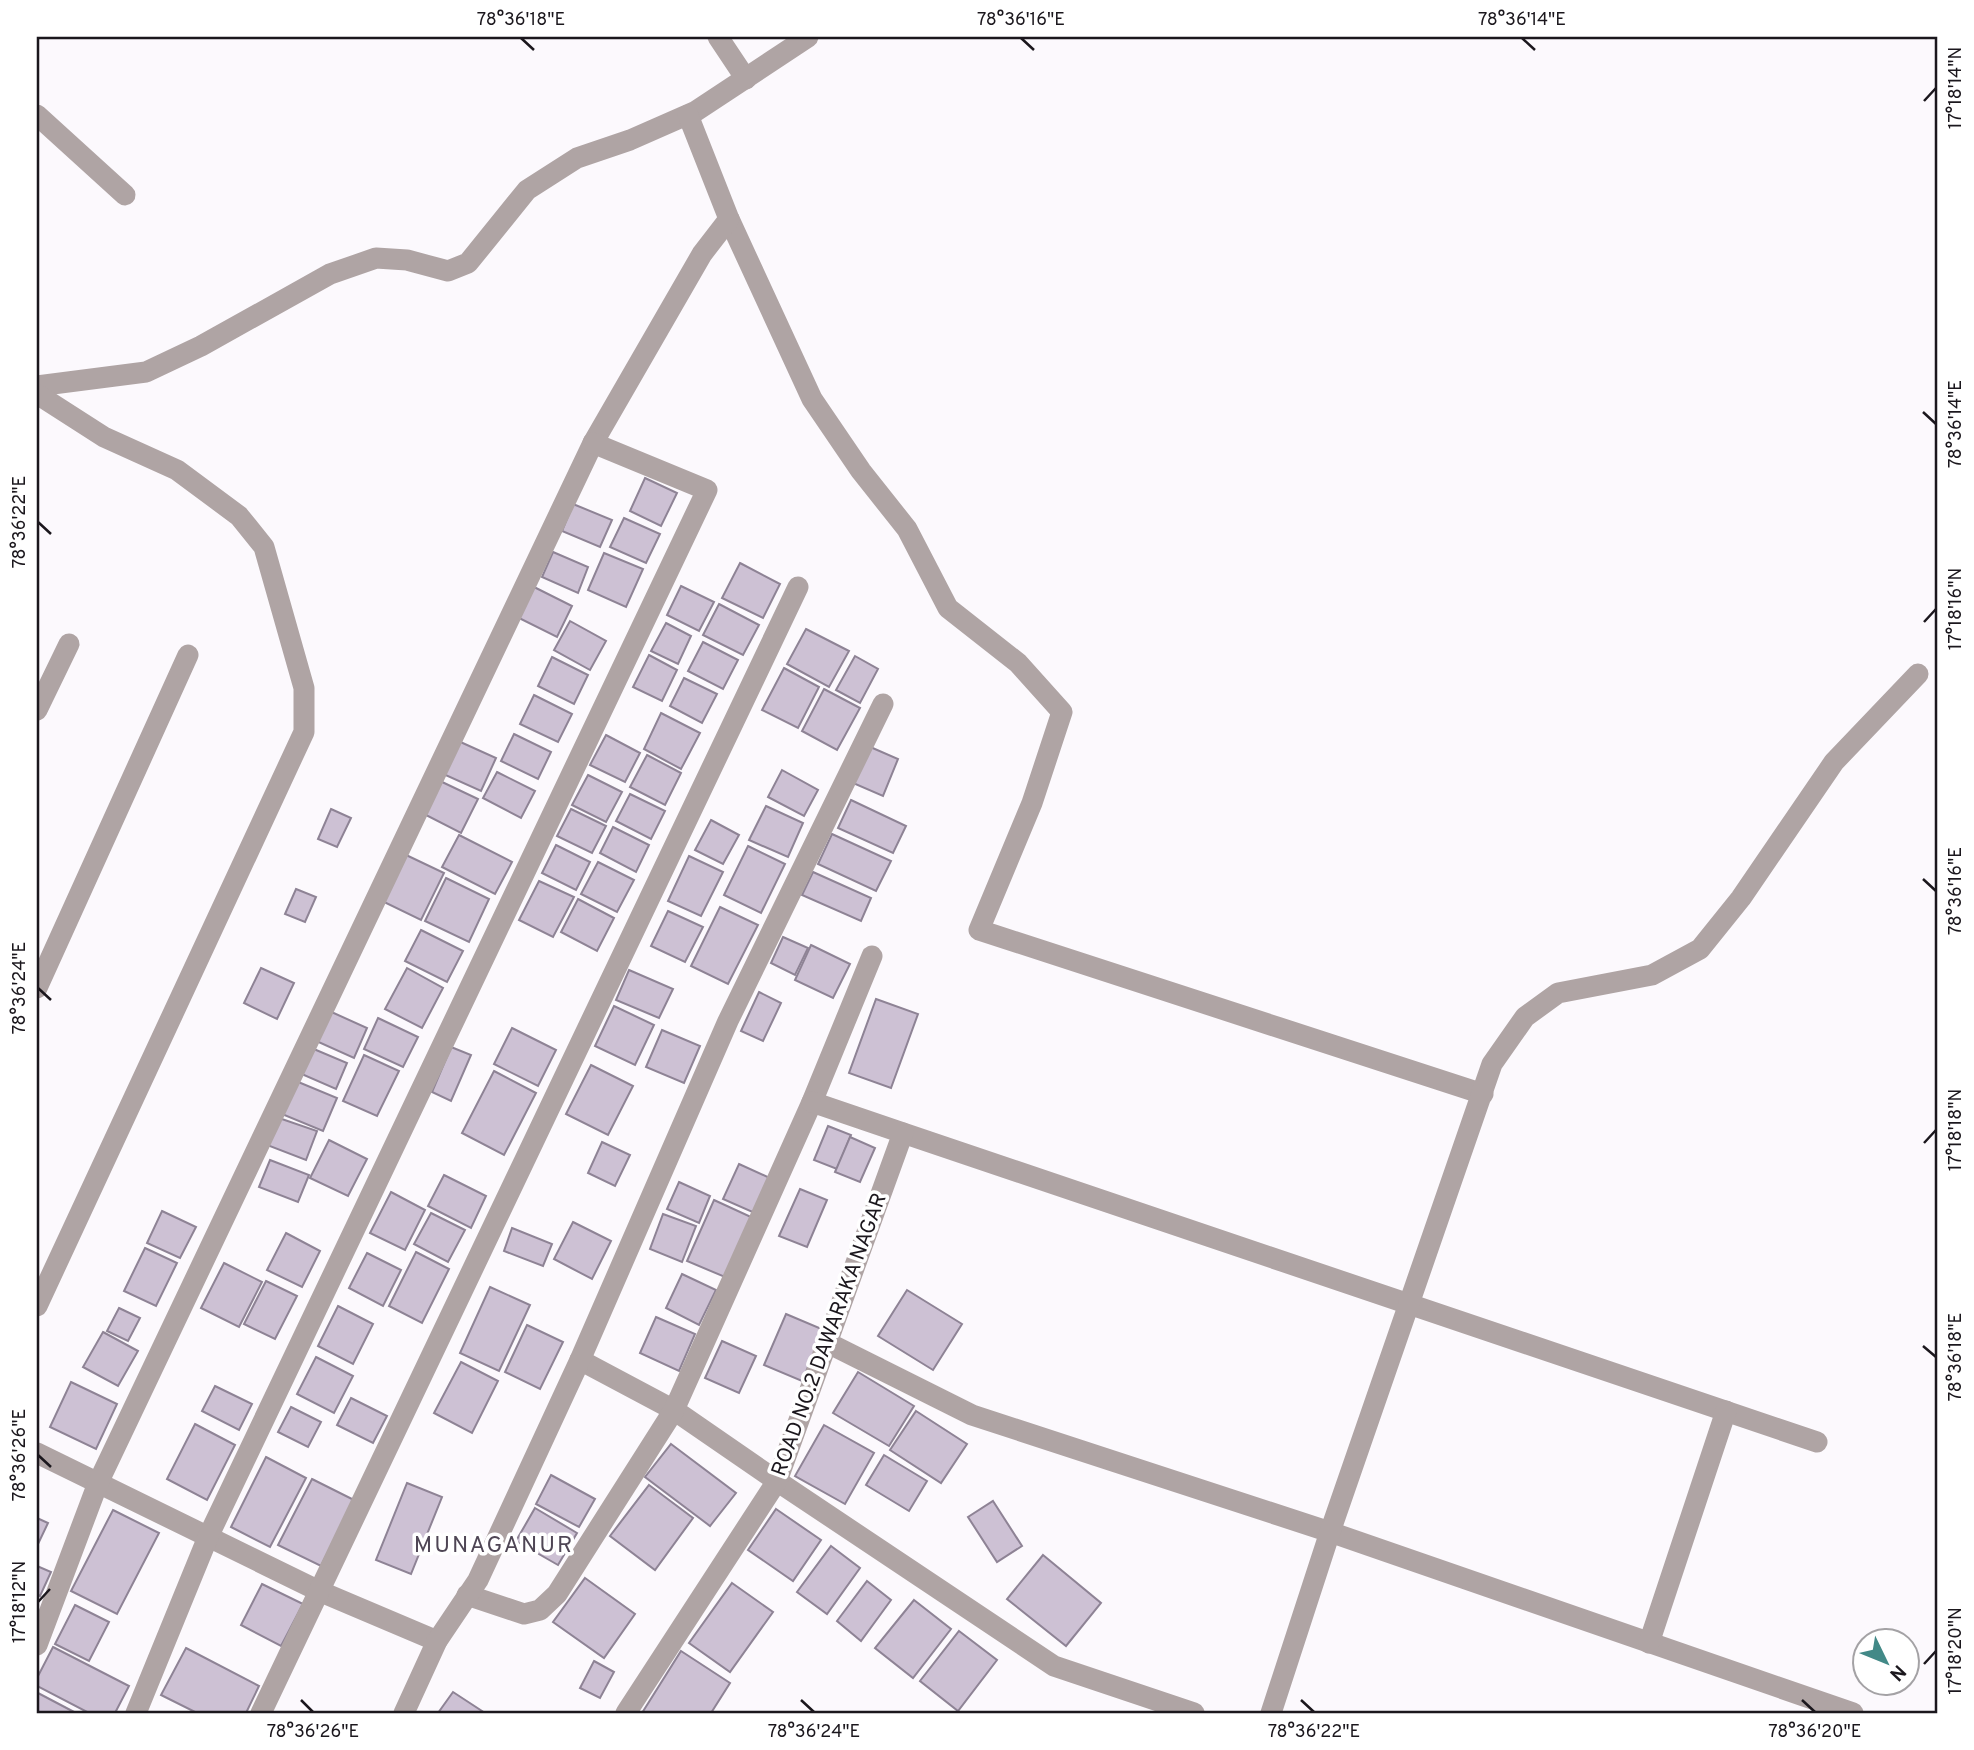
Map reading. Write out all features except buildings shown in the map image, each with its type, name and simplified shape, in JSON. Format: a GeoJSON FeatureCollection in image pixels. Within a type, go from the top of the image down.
{"type":"FeatureCollection","features":[{"type":"Feature","properties":{"kind":"street"},"geometry":{"type":"LineString","coordinates":[[718,37],[746,79]]}},
{"type":"Feature","properties":{"kind":"street"},"geometry":{"type":"LineString","coordinates":[[37,386],[146,372],[201,346],[330,274],[376,258],[407,260],[448,271],[468,263],[527,190],[577,158],[630,140],[688,115],[808,37]]}},
{"type":"Feature","properties":{"kind":"street"},"geometry":{"type":"LineString","coordinates":[[688,115],[729,219],[813,399],[861,471],[907,528],[948,608],[1018,663],[1062,712],[1032,803],[979,930],[1483,1094]]}},
{"type":"Feature","properties":{"kind":"street"},"geometry":{"type":"LineString","coordinates":[[37,116],[125,195]]}},
{"type":"Feature","properties":{"kind":"street"},"geometry":{"type":"LineString","coordinates":[[37,1645],[98,1483],[593,443],[702,254],[729,219]]}},
{"type":"Feature","properties":{"kind":"street"},"geometry":{"type":"LineString","coordinates":[[37,394],[104,437],[177,470],[239,516],[264,547],[304,688],[304,732],[37,1306]]}},
{"type":"Feature","properties":{"kind":"street"},"geometry":{"type":"LineString","coordinates":[[136,1713],[208,1537],[706,490],[593,443]]}},
{"type":"Feature","properties":{"kind":"street"},"geometry":{"type":"LineString","coordinates":[[261,1713],[798,587]]}},
{"type":"Feature","properties":{"kind":"street"},"geometry":{"type":"LineString","coordinates":[[37,710],[69,644]]}},
{"type":"Feature","properties":{"kind":"street"},"geometry":{"type":"LineString","coordinates":[[37,988],[188,655]]}},
{"type":"Feature","properties":{"kind":"street"},"geometry":{"type":"LineString","coordinates":[[1271,1713],[1492,1065],[1525,1017],[1558,993],[1652,975],[1700,949],[1741,898],[1834,762],[1918,674]]}},
{"type":"Feature","properties":{"kind":"street"},"geometry":{"type":"LineString","coordinates":[[404,1713],[437,1641],[483,1570],[580,1360],[728,1021],[883,704]]}},
{"type":"Feature","properties":{"kind":"street"},"geometry":{"type":"LineString","coordinates":[[467,1595],[524,1615],[540,1610],[558,1594],[674,1410],[812,1102],[872,956]]}},
{"type":"Feature","properties":{"kind":"street"},"geometry":{"type":"LineString","coordinates":[[812,1102],[1817,1442]]}},
{"type":"Feature","properties":{"kind":"street","name":"ROAD NO.2 DAWARAKA NAGAR"},"geometry":{"type":"LineString","coordinates":[[626,1713],[777,1481],[904,1133]]}},
{"type":"Feature","properties":{"kind":"street"},"geometry":{"type":"LineString","coordinates":[[828,1343],[972,1415],[1331,1532],[1853,1713]]}},
{"type":"Feature","properties":{"kind":"street"},"geometry":{"type":"LineString","coordinates":[[580,1360],[674,1410],[1054,1666],[1194,1713]]}},
{"type":"Feature","properties":{"kind":"street"},"geometry":{"type":"LineString","coordinates":[[1649,1643],[1726,1410]]}},
{"type":"Feature","properties":{"kind":"street"},"geometry":{"type":"LineString","coordinates":[[37,1453],[319,1591],[437,1641]]}},
{"type":"Feature","properties":{"kind":"district","name":"MUNAGANUR"},"geometry":{"type":"Point","coordinates":[494,1546]}}]}
